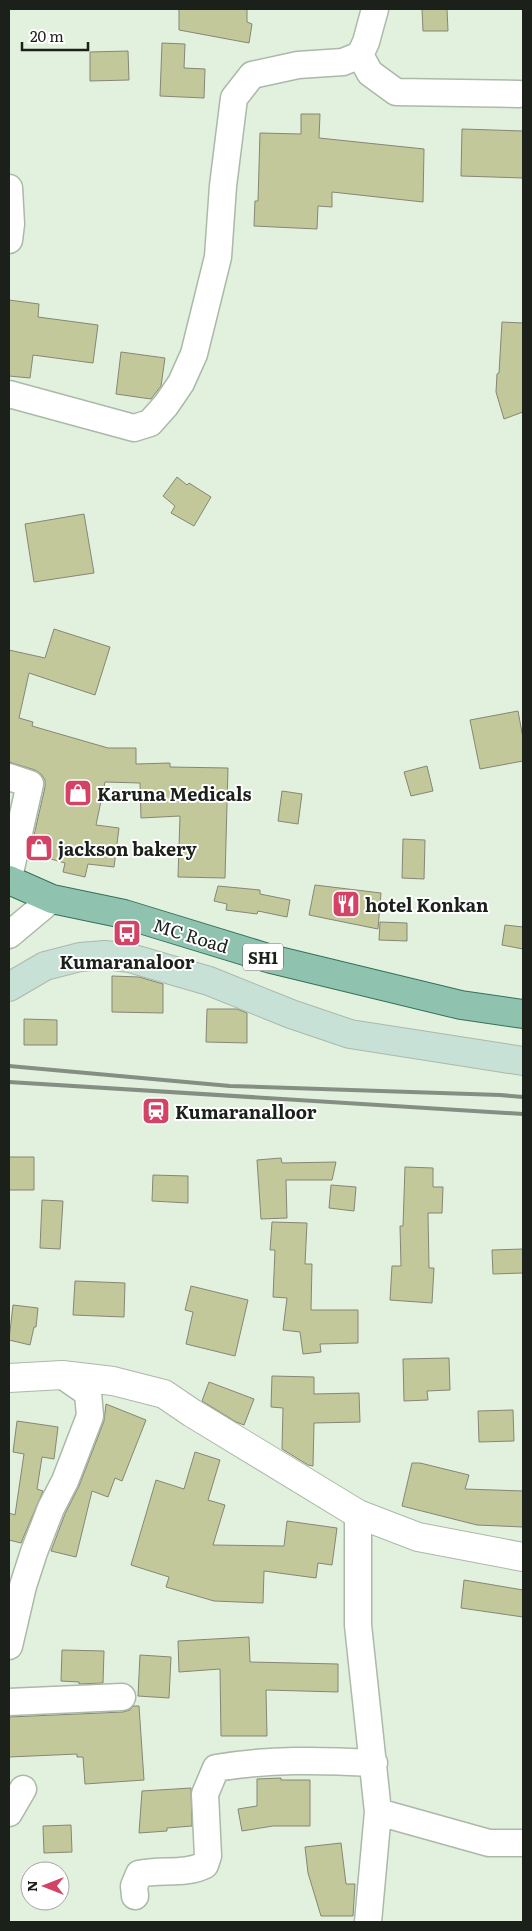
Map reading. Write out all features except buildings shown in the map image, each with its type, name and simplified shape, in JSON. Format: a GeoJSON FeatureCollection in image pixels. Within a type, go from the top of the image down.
{"type":"FeatureCollection","features":[{"type":"Feature","properties":{"kind":"main road","name":"MC Road"},"geometry":{"type":"LineString","coordinates":[[9,879],[52,899],[124,914],[271,959],[461,1005],[523,1014]]}},
{"type":"Feature","properties":{"kind":"main road"},"geometry":{"type":"LineString","coordinates":[[9,987],[45,966],[80,957],[105,955],[130,958],[209,981],[292,1014],[350,1034],[523,1061]]}},
{"type":"Feature","properties":{"kind":"street"},"geometry":{"type":"LineString","coordinates":[[9,394],[134,428],[150,423],[166,405],[181,383],[194,354],[218,257],[223,186],[234,98],[252,75],[298,65],[343,62],[360,55],[376,9]]}},
{"type":"Feature","properties":{"kind":"street"},"geometry":{"type":"LineString","coordinates":[[360,55],[370,73],[396,92],[519,94]]}},
{"type":"Feature","properties":{"kind":"street"},"geometry":{"type":"LineString","coordinates":[[9,188],[11,224],[9,240]]}},
{"type":"Feature","properties":{"kind":"street"},"geometry":{"type":"LineString","coordinates":[[9,778],[30,784],[9,879]]}},
{"type":"Feature","properties":{"kind":"street"},"geometry":{"type":"LineString","coordinates":[[9,935],[52,899]]}},
{"type":"Feature","properties":{"kind":"street"},"geometry":{"type":"LineString","coordinates":[[9,1646],[23,1586],[34,1552],[51,1508],[65,1481],[90,1416],[88,1393],[62,1375]]}},
{"type":"Feature","properties":{"kind":"street"},"geometry":{"type":"LineString","coordinates":[[9,1378],[62,1375],[114,1381],[164,1394],[358,1514],[418,1537],[523,1557]]}},
{"type":"Feature","properties":{"kind":"street"},"geometry":{"type":"LineString","coordinates":[[358,1514],[358,1625],[378,1812],[368,1922]]}},
{"type":"Feature","properties":{"kind":"street"},"geometry":{"type":"LineString","coordinates":[[9,1702],[122,1697]]}},
{"type":"Feature","properties":{"kind":"street"},"geometry":{"type":"LineString","coordinates":[[135,1896],[134,1886],[139,1874],[153,1871],[197,1869],[205,1865],[208,1856],[205,1794],[216,1768],[246,1763],[295,1761],[374,1763]]}},
{"type":"Feature","properties":{"kind":"street"},"geometry":{"type":"LineString","coordinates":[[9,1813],[23,1789]]}},
{"type":"Feature","properties":{"kind":"street"},"geometry":{"type":"LineString","coordinates":[[378,1812],[489,1843],[523,1843]]}},
{"type":"Feature","properties":{"kind":"railway"},"geometry":{"type":"LineString","coordinates":[[9,1066],[230,1086],[523,1097]]}},
{"type":"Feature","properties":{"kind":"railway"},"geometry":{"type":"LineString","coordinates":[[9,1082],[523,1114]]}},
{"type":"Feature","properties":{"kind":"place","name":"Karuna Medicals"},"geometry":{"type":"Point","coordinates":[78,793]}},
{"type":"Feature","properties":{"kind":"place","name":"jackson bakery"},"geometry":{"type":"Point","coordinates":[39,848]}},
{"type":"Feature","properties":{"kind":"place","name":"hotel Konkan"},"geometry":{"type":"Point","coordinates":[346,904]}},
{"type":"Feature","properties":{"kind":"place","name":"Kumaranaloor"},"geometry":{"type":"Point","coordinates":[127,933]}},
{"type":"Feature","properties":{"kind":"place","name":"Kumaranalloor"},"geometry":{"type":"Point","coordinates":[156,1111]}}]}
